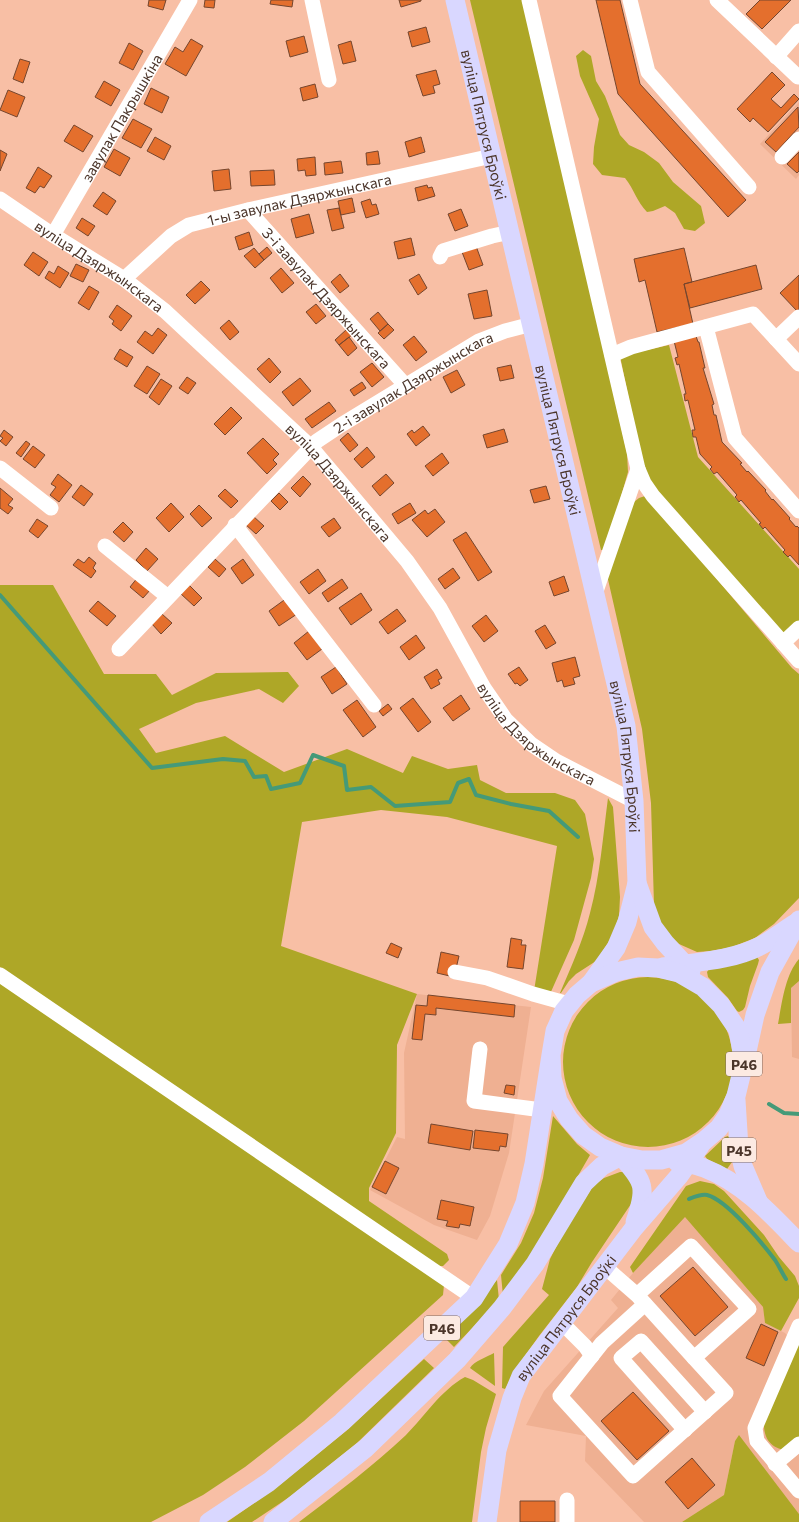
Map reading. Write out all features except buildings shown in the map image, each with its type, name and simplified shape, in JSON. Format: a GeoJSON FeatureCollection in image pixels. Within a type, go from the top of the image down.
{"type":"FeatureCollection","features":[{"type":"Feature","properties":{"kind":"main road","name":"вуліца Пятруся Броўкі"},"geometry":{"type":"LineString","coordinates":[[455,0],[626,726],[634,801],[637,883],[627,922],[616,948],[591,983]]}},
{"type":"Feature","properties":{"kind":"main road","name":"вуліца Пятруся Броўкі"},"geometry":{"type":"LineString","coordinates":[[637,883],[653,927],[703,987]]}},
{"type":"Feature","properties":{"kind":"main road","name":"Р46"},"geometry":{"type":"LineString","coordinates":[[658,968],[730,956],[754,948],[798,921]]}},
{"type":"Feature","properties":{"kind":"main road","name":"Р46"},"geometry":{"type":"LineString","coordinates":[[551,1055],[552,1078],[558,1101],[569,1119],[583,1135],[600,1147],[621,1156],[642,1160],[662,1160],[686,1153],[704,1141],[719,1128],[728,1115],[736,1096],[755,1015],[770,972],[798,921]]}},
{"type":"Feature","properties":{"kind":"main road","name":"Р46"},"geometry":{"type":"LineString","coordinates":[[210,1522],[269,1482],[342,1422],[474,1298],[508,1244],[525,1202],[534,1164],[555,1031],[564,1011],[577,995],[591,983],[616,972],[638,967],[658,968],[679,973],[703,987],[721,1005],[738,1030],[744,1063]]}},
{"type":"Feature","properties":{"kind":"main road","name":"Р45"},"geometry":{"type":"LineString","coordinates":[[736,1096],[738,1148],[743,1166],[758,1201]]}},
{"type":"Feature","properties":{"kind":"main road","name":"вуліца Пятруся Броўкі"},"geometry":{"type":"LineString","coordinates":[[487,1522],[497,1450],[512,1398],[521,1376],[634,1228],[680,1176],[704,1141]]}},
{"type":"Feature","properties":{"kind":"main road","name":"Р46"},"geometry":{"type":"LineString","coordinates":[[274,1522],[366,1448],[457,1360],[502,1308],[535,1264],[584,1183],[602,1166],[621,1156]]}},
{"type":"Feature","properties":{"kind":"main road"},"geometry":{"type":"LineString","coordinates":[[621,1156],[636,1172],[641,1183],[643,1196],[634,1228]]}},
{"type":"Feature","properties":{"kind":"main road","name":"Р45"},"geometry":{"type":"LineString","coordinates":[[662,1160],[702,1167],[722,1176],[758,1201],[799,1243]]}},
{"type":"Feature","properties":{"kind":"street","name":"завулак Пакрышкіна"},"geometry":{"type":"LineString","coordinates":[[53,235],[190,0]]}},
{"type":"Feature","properties":{"kind":"street"},"geometry":{"type":"LineString","coordinates":[[312,0],[329,80]]}},
{"type":"Feature","properties":{"kind":"street"},"geometry":{"type":"LineString","coordinates":[[529,0],[638,468],[644,483],[653,496],[799,661]]}},
{"type":"Feature","properties":{"kind":"street"},"geometry":{"type":"LineString","coordinates":[[630,0],[648,72],[749,187]]}},
{"type":"Feature","properties":{"kind":"street"},"geometry":{"type":"LineString","coordinates":[[717,0],[799,78]]}},
{"type":"Feature","properties":{"kind":"street"},"geometry":{"type":"LineString","coordinates":[[776,57],[799,31]]}},
{"type":"Feature","properties":{"kind":"street"},"geometry":{"type":"LineString","coordinates":[[782,156],[799,139]]}},
{"type":"Feature","properties":{"kind":"street","name":"1-ы завулак Дзяржынскага"},"geometry":{"type":"LineString","coordinates":[[124,279],[171,236],[189,225],[248,210],[492,156]]}},
{"type":"Feature","properties":{"kind":"street","name":"вуліца Дзяржынскага"},"geometry":{"type":"LineString","coordinates":[[0,199],[53,235],[124,279],[165,311],[311,447],[407,561],[440,608],[484,688],[506,720],[531,744],[556,761],[634,801]]}},
{"type":"Feature","properties":{"kind":"street","name":"3-і завулак Дзяржынскага"},"geometry":{"type":"LineString","coordinates":[[248,210],[406,386]]}},
{"type":"Feature","properties":{"kind":"street"},"geometry":{"type":"LineString","coordinates":[[440,257],[443,251],[510,232]]}},
{"type":"Feature","properties":{"kind":"street"},"geometry":{"type":"LineString","coordinates":[[612,355],[631,347],[753,314],[799,364]]}},
{"type":"Feature","properties":{"kind":"street"},"geometry":{"type":"LineString","coordinates":[[776,339],[799,317]]}},
{"type":"Feature","properties":{"kind":"street","name":"2-і завулак Дзяржынскага"},"geometry":{"type":"LineString","coordinates":[[119,649],[235,525],[317,441],[340,425],[479,342],[505,331],[532,324]]}},
{"type":"Feature","properties":{"kind":"street"},"geometry":{"type":"LineString","coordinates":[[706,327],[735,438],[799,512]]}},
{"type":"Feature","properties":{"kind":"street"},"geometry":{"type":"LineString","coordinates":[[0,468],[51,508]]}},
{"type":"Feature","properties":{"kind":"street"},"geometry":{"type":"LineString","coordinates":[[595,594],[638,468]]}},
{"type":"Feature","properties":{"kind":"street"},"geometry":{"type":"LineString","coordinates":[[235,525],[374,705]]}},
{"type":"Feature","properties":{"kind":"street"},"geometry":{"type":"LineString","coordinates":[[105,546],[168,597]]}},
{"type":"Feature","properties":{"kind":"street"},"geometry":{"type":"LineString","coordinates":[[783,643],[799,628]]}},
{"type":"Feature","properties":{"kind":"street"},"geometry":{"type":"LineString","coordinates":[[455,972],[487,978],[533,994],[569,1004]]}},
{"type":"Feature","properties":{"kind":"street"},"geometry":{"type":"LineString","coordinates":[[0,975],[474,1298]]}},
{"type":"Feature","properties":{"kind":"street"},"geometry":{"type":"LineString","coordinates":[[480,1049],[474,1101],[542,1110]]}},
{"type":"Feature","properties":{"kind":"street"},"geometry":{"type":"LineString","coordinates":[[605,1267],[641,1300],[694,1358],[726,1393],[633,1476],[560,1396],[602,1343],[641,1300],[691,1246],[748,1309],[694,1358]]}},
{"type":"Feature","properties":{"kind":"street"},"geometry":{"type":"LineString","coordinates":[[561,1322],[585,1346],[592,1356]]}},
{"type":"Feature","properties":{"kind":"street"},"geometry":{"type":"LineString","coordinates":[[798,1488],[775,1464],[757,1441],[754,1428],[799,1326]]}},
{"type":"Feature","properties":{"kind":"street"},"geometry":{"type":"LineString","coordinates":[[685,1430],[621,1358],[641,1341],[704,1412]]}},
{"type":"Feature","properties":{"kind":"street"},"geometry":{"type":"LineString","coordinates":[[775,1464],[799,1444]]}},
{"type":"Feature","properties":{"kind":"street"},"geometry":{"type":"LineString","coordinates":[[567,1500],[567,1522]]}},
{"type":"Feature","properties":{"kind":"shaded area"},"geometry":{"type":"Polygon","coordinates":[[[470,0],[524,0],[627,453],[628,472],[606,550],[601,550],[470,0]]]}},
{"type":"Feature","properties":{"kind":"shaded area"},"geometry":{"type":"Polygon","coordinates":[[[583,50],[591,56],[596,81],[605,96],[620,135],[629,145],[644,152],[659,163],[673,182],[701,206],[705,223],[695,231],[684,229],[675,213],[665,206],[647,212],[625,178],[602,175],[593,164],[594,147],[599,119],[580,76],[576,56],[583,50]]]}},
{"type":"Feature","properties":{"kind":"shaded area"},"geometry":{"type":"Polygon","coordinates":[[[799,102],[799,175],[796,179],[760,144],[799,102]]]}},
{"type":"Feature","properties":{"kind":"shaded area"},"geometry":{"type":"Polygon","coordinates":[[[669,345],[698,457],[799,569],[799,622],[790,632],[782,632],[653,486],[642,463],[620,356],[669,345]]]}},
{"type":"Feature","properties":{"kind":"shaded area"},"geometry":{"type":"Polygon","coordinates":[[[645,496],[650,500],[792,668],[799,674],[799,898],[774,924],[755,938],[732,947],[711,951],[697,952],[679,944],[660,924],[654,905],[651,803],[642,729],[607,575],[634,502],[645,496]]]}},
{"type":"Feature","properties":{"kind":"shaded area"},"geometry":{"type":"Polygon","coordinates":[[[0,585],[53,585],[104,674],[156,674],[172,695],[216,673],[288,672],[299,686],[283,703],[259,689],[196,703],[139,729],[156,753],[225,736],[284,772],[347,749],[403,773],[412,756],[448,769],[477,765],[480,780],[506,793],[555,793],[575,800],[585,814],[594,859],[591,878],[574,940],[550,994],[534,991],[557,846],[447,817],[381,810],[302,822],[281,946],[417,994],[397,1045],[396,1133],[369,1188],[369,1201],[447,1254],[449,1260],[443,1266],[435,1266],[0,967],[0,585]]]}},
{"type":"Feature","properties":{"kind":"shaded area"},"geometry":{"type":"Polygon","coordinates":[[[608,798],[613,807],[620,897],[619,916],[613,935],[596,961],[576,974],[560,993],[580,944],[590,913],[599,870],[608,798]]]}},
{"type":"Feature","properties":{"kind":"shaded area"},"geometry":{"type":"Polygon","coordinates":[[[757,957],[759,960],[750,986],[745,1007],[739,1012],[708,977],[707,972],[709,969],[757,957]]]}},
{"type":"Feature","properties":{"kind":"shaded area"},"geometry":{"type":"Polygon","coordinates":[[[799,959],[799,981],[791,988],[791,1023],[778,1024],[787,981],[799,959]]]}},
{"type":"Feature","properties":{"kind":"shaded area"},"geometry":{"type":"Polygon","coordinates":[[[640,977],[656,977],[681,983],[702,996],[714,1008],[727,1029],[733,1054],[733,1070],[727,1095],[714,1116],[702,1128],[681,1141],[656,1147],[640,1147],[615,1141],[594,1128],[582,1116],[569,1095],[563,1070],[563,1054],[569,1029],[582,1008],[594,996],[615,983],[640,977]]]}},
{"type":"Feature","properties":{"kind":"shaded area"},"geometry":{"type":"Polygon","coordinates":[[[799,981],[799,1059],[792,1057],[791,988],[799,981]]]}},
{"type":"Feature","properties":{"kind":"shaded area"},"geometry":{"type":"Polygon","coordinates":[[[0,983],[444,1285],[443,1295],[304,1421],[245,1467],[203,1495],[151,1522],[0,1522],[0,983]]]}},
{"type":"Feature","properties":{"kind":"shaded area"},"geometry":{"type":"Polygon","coordinates":[[[417,994],[531,1007],[509,1153],[490,1216],[477,1240],[434,1225],[370,1190],[397,1137],[405,1139],[404,1053],[417,994]]]}},
{"type":"Feature","properties":{"kind":"shaded area"},"geometry":{"type":"Polygon","coordinates":[[[553,1116],[577,1144],[590,1155],[527,1264],[503,1296],[501,1275],[521,1243],[534,1213],[543,1178],[553,1116]]]}},
{"type":"Feature","properties":{"kind":"shaded area"},"geometry":{"type":"Polygon","coordinates":[[[728,1136],[730,1139],[732,1162],[727,1169],[707,1159],[705,1156],[725,1137],[728,1136]]]}},
{"type":"Feature","properties":{"kind":"shaded area"},"geometry":{"type":"Polygon","coordinates":[[[620,1172],[626,1172],[634,1184],[633,1201],[577,1287],[515,1370],[505,1389],[502,1388],[503,1347],[549,1295],[542,1289],[550,1259],[561,1237],[593,1186],[604,1178],[620,1172]]]}},
{"type":"Feature","properties":{"kind":"shaded area"},"geometry":{"type":"Polygon","coordinates":[[[700,1181],[714,1184],[724,1191],[764,1235],[779,1257],[795,1276],[799,1286],[799,1298],[781,1331],[765,1323],[763,1307],[685,1217],[633,1273],[630,1267],[686,1186],[700,1181]]]}},
{"type":"Feature","properties":{"kind":"shaded area"},"geometry":{"type":"Polygon","coordinates":[[[685,1216],[763,1307],[765,1323],[785,1333],[799,1348],[799,1514],[739,1436],[735,1441],[724,1495],[682,1522],[644,1522],[585,1461],[586,1436],[526,1425],[544,1391],[618,1308],[611,1300],[633,1273],[685,1216]]]}},
{"type":"Feature","properties":{"kind":"shaded area"},"geometry":{"type":"Polygon","coordinates":[[[497,1280],[499,1300],[454,1347],[445,1338],[497,1280]]]}},
{"type":"Feature","properties":{"kind":"shaded area"},"geometry":{"type":"Polygon","coordinates":[[[799,1341],[799,1440],[784,1450],[774,1446],[768,1440],[764,1431],[764,1420],[799,1341]]]}},
{"type":"Feature","properties":{"kind":"shaded area"},"geometry":{"type":"Polygon","coordinates":[[[494,1353],[495,1386],[470,1368],[478,1361],[494,1353]]]}},
{"type":"Feature","properties":{"kind":"shaded area"},"geometry":{"type":"Polygon","coordinates":[[[424,1359],[434,1368],[357,1443],[291,1496],[252,1522],[227,1522],[277,1487],[346,1431],[424,1359]]]}},
{"type":"Feature","properties":{"kind":"shaded area"},"geometry":{"type":"Polygon","coordinates":[[[465,1377],[473,1380],[496,1394],[481,1452],[472,1522],[299,1522],[381,1458],[413,1428],[448,1389],[465,1377]]]}},
{"type":"Feature","properties":{"kind":"shaded area"},"geometry":{"type":"Polygon","coordinates":[[[739,1435],[799,1514],[799,1522],[682,1522],[724,1495],[735,1441],[739,1435]]]}},
{"type":"Feature","properties":{"kind":"waterway"},"geometry":{"type":"LineString","coordinates":[[0,595],[152,768],[223,759],[245,761],[254,777],[266,776],[271,789],[300,783],[313,755],[344,766],[347,790],[371,787],[395,806],[450,802],[458,783],[469,779],[476,795],[511,804],[549,811],[578,837]]}},
{"type":"Feature","properties":{"kind":"waterway"},"geometry":{"type":"LineString","coordinates":[[769,1104],[784,1113],[799,1114]]}},
{"type":"Feature","properties":{"kind":"waterway"},"geometry":{"type":"LineString","coordinates":[[689,1199],[700,1195],[707,1195],[724,1205],[744,1223],[762,1244],[775,1260],[786,1279]]}}]}
